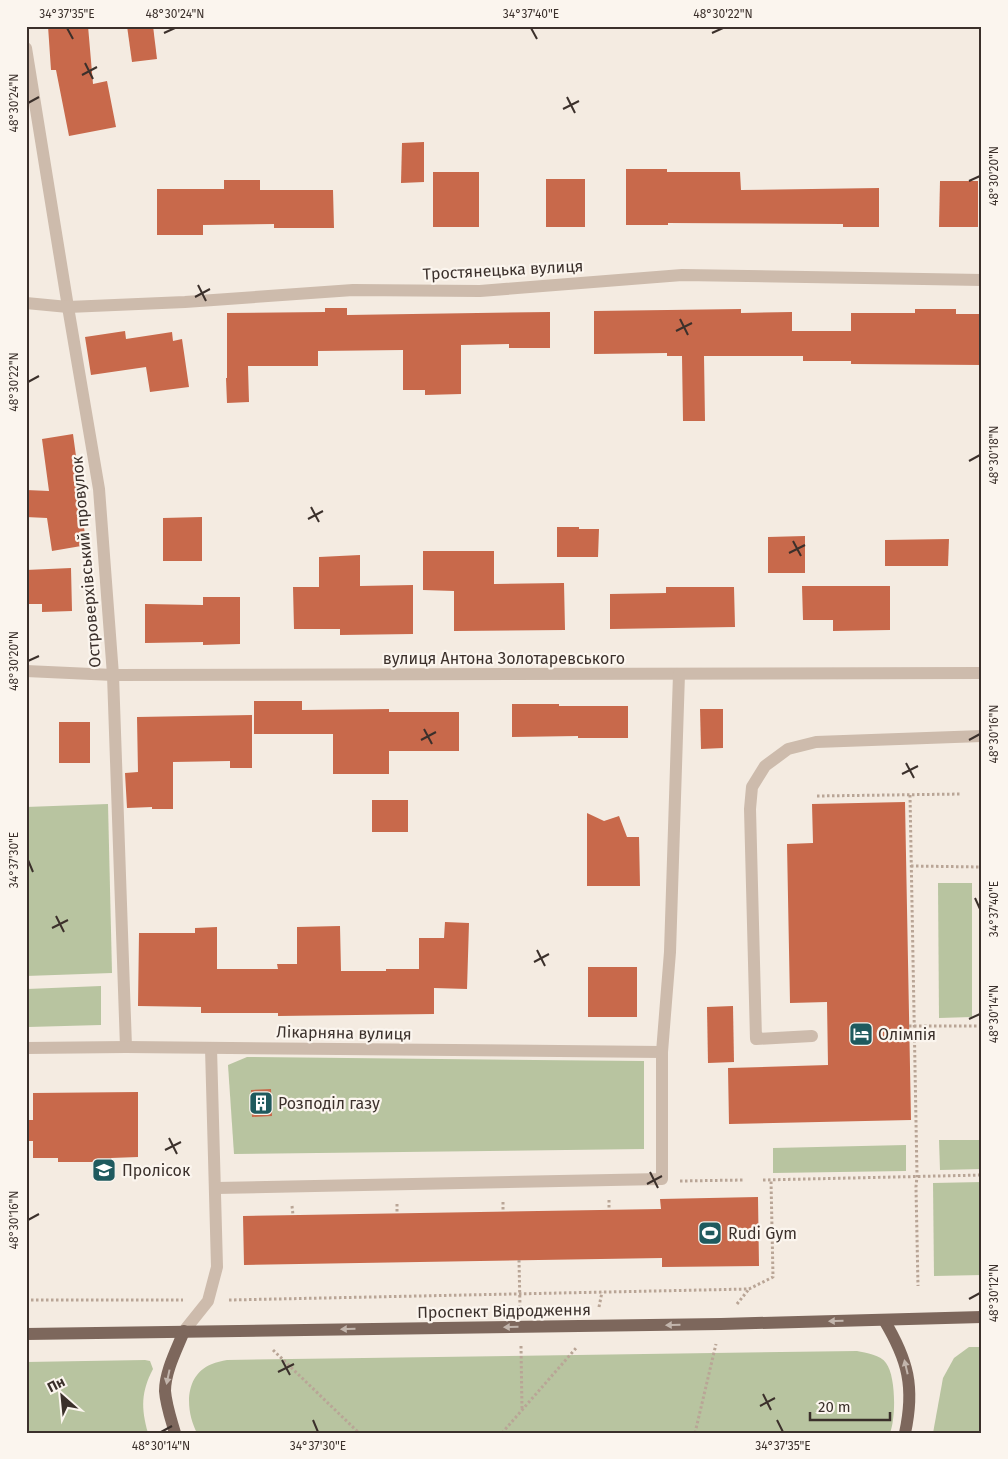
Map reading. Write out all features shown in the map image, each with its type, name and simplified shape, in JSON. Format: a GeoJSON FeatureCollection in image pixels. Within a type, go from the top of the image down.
{"type":"FeatureCollection","features":[{"type":"Feature","properties":{"kind":"main road","name":"Проспект Відродження"},"geometry":{"type":"LineString","coordinates":[[26,1334],[721,1324],[982,1317]]}},
{"type":"Feature","properties":{"kind":"main road"},"geometry":{"type":"LineString","coordinates":[[884,1320],[906,1364],[909,1384],[909,1413],[905,1433]]}},
{"type":"Feature","properties":{"kind":"main road"},"geometry":{"type":"LineString","coordinates":[[175,1433],[168,1409],[165,1389],[169,1370],[184,1331]]}},
{"type":"Feature","properties":{"kind":"street","name":"Островерхівський провулок"},"geometry":{"type":"LineString","coordinates":[[26,48],[99,489],[114,675],[126,1047]]}},
{"type":"Feature","properties":{"kind":"street","name":"Тростянецька вулиця"},"geometry":{"type":"LineString","coordinates":[[26,304],[68,307],[185,302],[353,290],[480,291],[682,275],[982,280]]}},
{"type":"Feature","properties":{"kind":"street","name":"вулиця Антона Золотаревського"},"geometry":{"type":"LineString","coordinates":[[26,671],[114,675],[982,673]]}},
{"type":"Feature","properties":{"kind":"street"},"geometry":{"type":"LineString","coordinates":[[216,1188],[662,1179],[662,1052],[670,952],[679,674]]}},
{"type":"Feature","properties":{"kind":"street"},"geometry":{"type":"LineString","coordinates":[[812,1036],[756,1038],[750,809],[752,787],[765,766],[788,749],[816,742],[982,736]]}},
{"type":"Feature","properties":{"kind":"street","name":"Лікарняна вулиця"},"geometry":{"type":"LineString","coordinates":[[26,1048],[126,1047],[662,1052]]}},
{"type":"Feature","properties":{"kind":"street"},"geometry":{"type":"LineString","coordinates":[[184,1331],[208,1301],[217,1267],[211,1048]]}},
{"type":"Feature","properties":{"kind":"path"},"geometry":{"type":"LineString","coordinates":[[817,796],[961,794]]}},
{"type":"Feature","properties":{"kind":"path"},"geometry":{"type":"LineString","coordinates":[[910,795],[918,1176],[916,1187],[918,1286]]}},
{"type":"Feature","properties":{"kind":"path"},"geometry":{"type":"LineString","coordinates":[[911,866],[982,867]]}},
{"type":"Feature","properties":{"kind":"path"},"geometry":{"type":"LineString","coordinates":[[909,1026],[982,1026]]}},
{"type":"Feature","properties":{"kind":"path"},"geometry":{"type":"LineString","coordinates":[[764,1180],[982,1175]]}},
{"type":"Feature","properties":{"kind":"path"},"geometry":{"type":"LineString","coordinates":[[662,1179],[676,1181],[743,1180]]}},
{"type":"Feature","properties":{"kind":"path"},"geometry":{"type":"LineString","coordinates":[[695,1433],[721,1324],[749,1289],[773,1277],[771,1180]]}},
{"type":"Feature","properties":{"kind":"path"},"geometry":{"type":"LineString","coordinates":[[26,1300],[208,1301],[749,1289]]}},
{"type":"Feature","properties":{"kind":"path"},"geometry":{"type":"LineString","coordinates":[[502,1433],[595,1326],[602,1292]]}},
{"type":"Feature","properties":{"kind":"path"},"geometry":{"type":"LineString","coordinates":[[252,1330],[359,1433]]}},
{"type":"Feature","properties":{"kind":"green space"},"geometry":{"type":"Polygon","coordinates":[[[108,804],[112,973],[26,976],[26,807],[108,804]]]}},
{"type":"Feature","properties":{"kind":"green space"},"geometry":{"type":"Polygon","coordinates":[[[938,883],[972,883],[972,1017],[939,1018],[938,883]]]}},
{"type":"Feature","properties":{"kind":"green space"},"geometry":{"type":"Polygon","coordinates":[[[101,986],[101,1025],[28,1027],[27,989],[101,986]]]}},
{"type":"Feature","properties":{"kind":"green space"},"geometry":{"type":"Polygon","coordinates":[[[247,1057],[644,1061],[644,1149],[234,1154],[228,1065],[247,1057]]]}},
{"type":"Feature","properties":{"kind":"green space"},"geometry":{"type":"Polygon","coordinates":[[[939,1140],[982,1140],[982,1169],[940,1170],[939,1140]]]}},
{"type":"Feature","properties":{"kind":"green space"},"geometry":{"type":"Polygon","coordinates":[[[906,1145],[906,1171],[773,1173],[773,1148],[906,1145]]]}},
{"type":"Feature","properties":{"kind":"green space"},"geometry":{"type":"Polygon","coordinates":[[[982,1182],[982,1275],[934,1276],[933,1183],[982,1182]]]}},
{"type":"Feature","properties":{"kind":"green space"},"geometry":{"type":"Polygon","coordinates":[[[969,1347],[982,1347],[982,1433],[933,1433],[943,1378],[954,1358],[969,1347]]]}},
{"type":"Feature","properties":{"kind":"green space"},"geometry":{"type":"Polygon","coordinates":[[[857,1351],[881,1358],[889,1369],[892,1377],[894,1397],[890,1433],[197,1433],[190,1414],[189,1404],[192,1385],[196,1376],[212,1364],[227,1360],[857,1351]]]}},
{"type":"Feature","properties":{"kind":"green space"},"geometry":{"type":"Polygon","coordinates":[[[150,1361],[153,1369],[146,1385],[143,1400],[148,1433],[26,1433],[26,1362],[150,1361]]]}},
{"type":"Feature","properties":{"kind":"building"},"geometry":{"type":"Polygon","coordinates":[[[48,26],[88,26],[93,84],[107,81],[116,127],[69,136],[56,70],[51,70],[48,26]]]}},
{"type":"Feature","properties":{"kind":"building"},"geometry":{"type":"Polygon","coordinates":[[[127,26],[153,26],[157,59],[132,62],[127,26]]]}},
{"type":"Feature","properties":{"kind":"building"},"geometry":{"type":"Polygon","coordinates":[[[424,142],[424,182],[401,183],[402,143],[424,142]]]}},
{"type":"Feature","properties":{"kind":"building"},"geometry":{"type":"Polygon","coordinates":[[[626,169],[667,169],[667,172],[740,172],[741,190],[879,188],[879,227],[843,227],[843,224],[668,223],[668,225],[626,225],[626,169]]]}},
{"type":"Feature","properties":{"kind":"building"},"geometry":{"type":"Polygon","coordinates":[[[433,172],[479,172],[479,227],[433,227],[433,172]]]}},
{"type":"Feature","properties":{"kind":"building"},"geometry":{"type":"Polygon","coordinates":[[[546,179],[585,179],[585,227],[546,227],[546,179]]]}},
{"type":"Feature","properties":{"kind":"building"},"geometry":{"type":"Polygon","coordinates":[[[224,180],[260,180],[260,190],[333,190],[334,228],[274,228],[274,224],[203,225],[203,235],[157,235],[157,189],[224,189],[224,180]]]}},
{"type":"Feature","properties":{"kind":"building"},"geometry":{"type":"Polygon","coordinates":[[[940,181],[978,181],[978,227],[939,227],[940,181]]]}},
{"type":"Feature","properties":{"kind":"building"},"geometry":{"type":"Polygon","coordinates":[[[325,308],[347,308],[347,315],[550,312],[550,348],[509,348],[509,344],[461,345],[461,394],[425,395],[425,390],[403,390],[403,350],[318,351],[318,366],[248,366],[249,402],[227,403],[227,313],[325,312],[325,308]]]}},
{"type":"Feature","properties":{"kind":"building"},"geometry":{"type":"Polygon","coordinates":[[[741,309],[741,313],[792,312],[792,331],[851,331],[851,313],[915,313],[915,309],[956,309],[956,314],[982,314],[982,365],[851,364],[851,361],[803,361],[803,356],[704,356],[705,421],[683,421],[682,356],[667,356],[667,353],[594,354],[594,311],[741,309]]]}},
{"type":"Feature","properties":{"kind":"building"},"geometry":{"type":"Polygon","coordinates":[[[125,331],[126,339],[172,332],[173,341],[182,339],[189,387],[150,392],[146,367],[91,375],[85,337],[125,331]]]}},
{"type":"Feature","properties":{"kind":"building"},"geometry":{"type":"Polygon","coordinates":[[[73,434],[81,493],[78,493],[87,545],[52,551],[47,518],[26,517],[26,490],[49,491],[42,439],[73,434]]]}},
{"type":"Feature","properties":{"kind":"building"},"geometry":{"type":"Polygon","coordinates":[[[202,517],[202,561],[163,561],[163,518],[202,517]]]}},
{"type":"Feature","properties":{"kind":"building"},"geometry":{"type":"Polygon","coordinates":[[[557,527],[599,529],[598,557],[557,557],[557,527]]]}},
{"type":"Feature","properties":{"kind":"building"},"geometry":{"type":"Polygon","coordinates":[[[805,536],[805,573],[768,573],[768,537],[805,536]]]}},
{"type":"Feature","properties":{"kind":"building"},"geometry":{"type":"Polygon","coordinates":[[[949,539],[948,566],[885,566],[885,540],[949,539]]]}},
{"type":"Feature","properties":{"kind":"building"},"geometry":{"type":"Polygon","coordinates":[[[423,551],[494,551],[494,584],[564,583],[565,630],[454,631],[454,591],[423,590],[423,551]]]}},
{"type":"Feature","properties":{"kind":"building"},"geometry":{"type":"Polygon","coordinates":[[[360,555],[360,586],[413,585],[413,634],[340,635],[340,629],[294,629],[293,587],[319,587],[319,557],[360,555]]]}},
{"type":"Feature","properties":{"kind":"building"},"geometry":{"type":"Polygon","coordinates":[[[71,568],[72,611],[42,612],[42,604],[26,604],[26,570],[71,568]]]}},
{"type":"Feature","properties":{"kind":"building"},"geometry":{"type":"Polygon","coordinates":[[[802,586],[890,586],[890,630],[833,631],[833,620],[803,620],[802,586]]]}},
{"type":"Feature","properties":{"kind":"building"},"geometry":{"type":"Polygon","coordinates":[[[666,587],[734,587],[735,627],[610,629],[610,594],[666,593],[666,587]]]}},
{"type":"Feature","properties":{"kind":"building"},"geometry":{"type":"Polygon","coordinates":[[[203,597],[240,597],[240,644],[203,645],[203,642],[145,643],[145,604],[203,605],[203,597]]]}},
{"type":"Feature","properties":{"kind":"building"},"geometry":{"type":"Polygon","coordinates":[[[254,701],[302,701],[302,710],[389,709],[389,712],[459,712],[459,751],[389,751],[389,774],[333,774],[333,734],[254,734],[254,701]]]}},
{"type":"Feature","properties":{"kind":"building"},"geometry":{"type":"Polygon","coordinates":[[[512,704],[628,706],[628,738],[578,738],[578,736],[512,737],[512,704]]]}},
{"type":"Feature","properties":{"kind":"building"},"geometry":{"type":"Polygon","coordinates":[[[700,709],[723,709],[723,748],[701,749],[700,709]]]}},
{"type":"Feature","properties":{"kind":"building"},"geometry":{"type":"Polygon","coordinates":[[[252,715],[252,768],[230,768],[230,761],[173,762],[173,809],[152,809],[152,807],[127,808],[125,773],[138,772],[137,717],[252,715]]]}},
{"type":"Feature","properties":{"kind":"building"},"geometry":{"type":"Polygon","coordinates":[[[59,722],[90,722],[90,763],[59,763],[59,722]]]}},
{"type":"Feature","properties":{"kind":"building"},"geometry":{"type":"Polygon","coordinates":[[[372,800],[408,800],[408,832],[372,832],[372,800]]]}},
{"type":"Feature","properties":{"kind":"building"},"geometry":{"type":"Polygon","coordinates":[[[905,802],[911,1120],[729,1124],[728,1068],[828,1065],[827,1002],[790,1003],[787,844],[813,843],[812,804],[905,802]]]}},
{"type":"Feature","properties":{"kind":"building"},"geometry":{"type":"Polygon","coordinates":[[[587,813],[604,821],[619,816],[627,837],[639,837],[640,886],[587,886],[587,813]]]}},
{"type":"Feature","properties":{"kind":"building"},"geometry":{"type":"Polygon","coordinates":[[[445,922],[469,923],[467,989],[434,988],[434,1014],[278,1016],[278,1013],[201,1013],[201,1007],[138,1006],[139,933],[195,933],[195,928],[217,927],[217,969],[278,969],[277,964],[297,964],[297,927],[340,926],[341,971],[386,971],[386,969],[419,969],[419,938],[444,938],[445,922]]]}},
{"type":"Feature","properties":{"kind":"building"},"geometry":{"type":"Polygon","coordinates":[[[588,967],[637,967],[637,1017],[588,1017],[588,967]]]}},
{"type":"Feature","properties":{"kind":"building"},"geometry":{"type":"Polygon","coordinates":[[[733,1006],[734,1062],[708,1063],[707,1007],[733,1006]]]}},
{"type":"Feature","properties":{"kind":"building","name":"Розподіл газу"},"geometry":{"type":"Polygon","coordinates":[[[271,1089],[272,1116],[252,1117],[251,1090],[271,1089]]]}},
{"type":"Feature","properties":{"kind":"building"},"geometry":{"type":"Polygon","coordinates":[[[138,1092],[138,1157],[111,1158],[111,1162],[58,1162],[58,1158],[33,1158],[33,1141],[26,1141],[26,1120],[33,1120],[33,1093],[138,1092]]]}},
{"type":"Feature","properties":{"kind":"building"},"geometry":{"type":"Polygon","coordinates":[[[758,1197],[759,1266],[662,1267],[662,1258],[244,1265],[243,1216],[661,1209],[660,1199],[758,1197]]]}},
{"type":"Feature","properties":{"kind":"place","name":"Олімпія"},"geometry":{"type":"Point","coordinates":[861,1034]}},
{"type":"Feature","properties":{"kind":"place","name":"Розподіл газу"},"geometry":{"type":"Point","coordinates":[261,1103]}},
{"type":"Feature","properties":{"kind":"place","name":"Пролісок"},"geometry":{"type":"Point","coordinates":[104,1170]}},
{"type":"Feature","properties":{"kind":"place","name":"Rudi Gym"},"geometry":{"type":"Point","coordinates":[710,1233]}}]}
